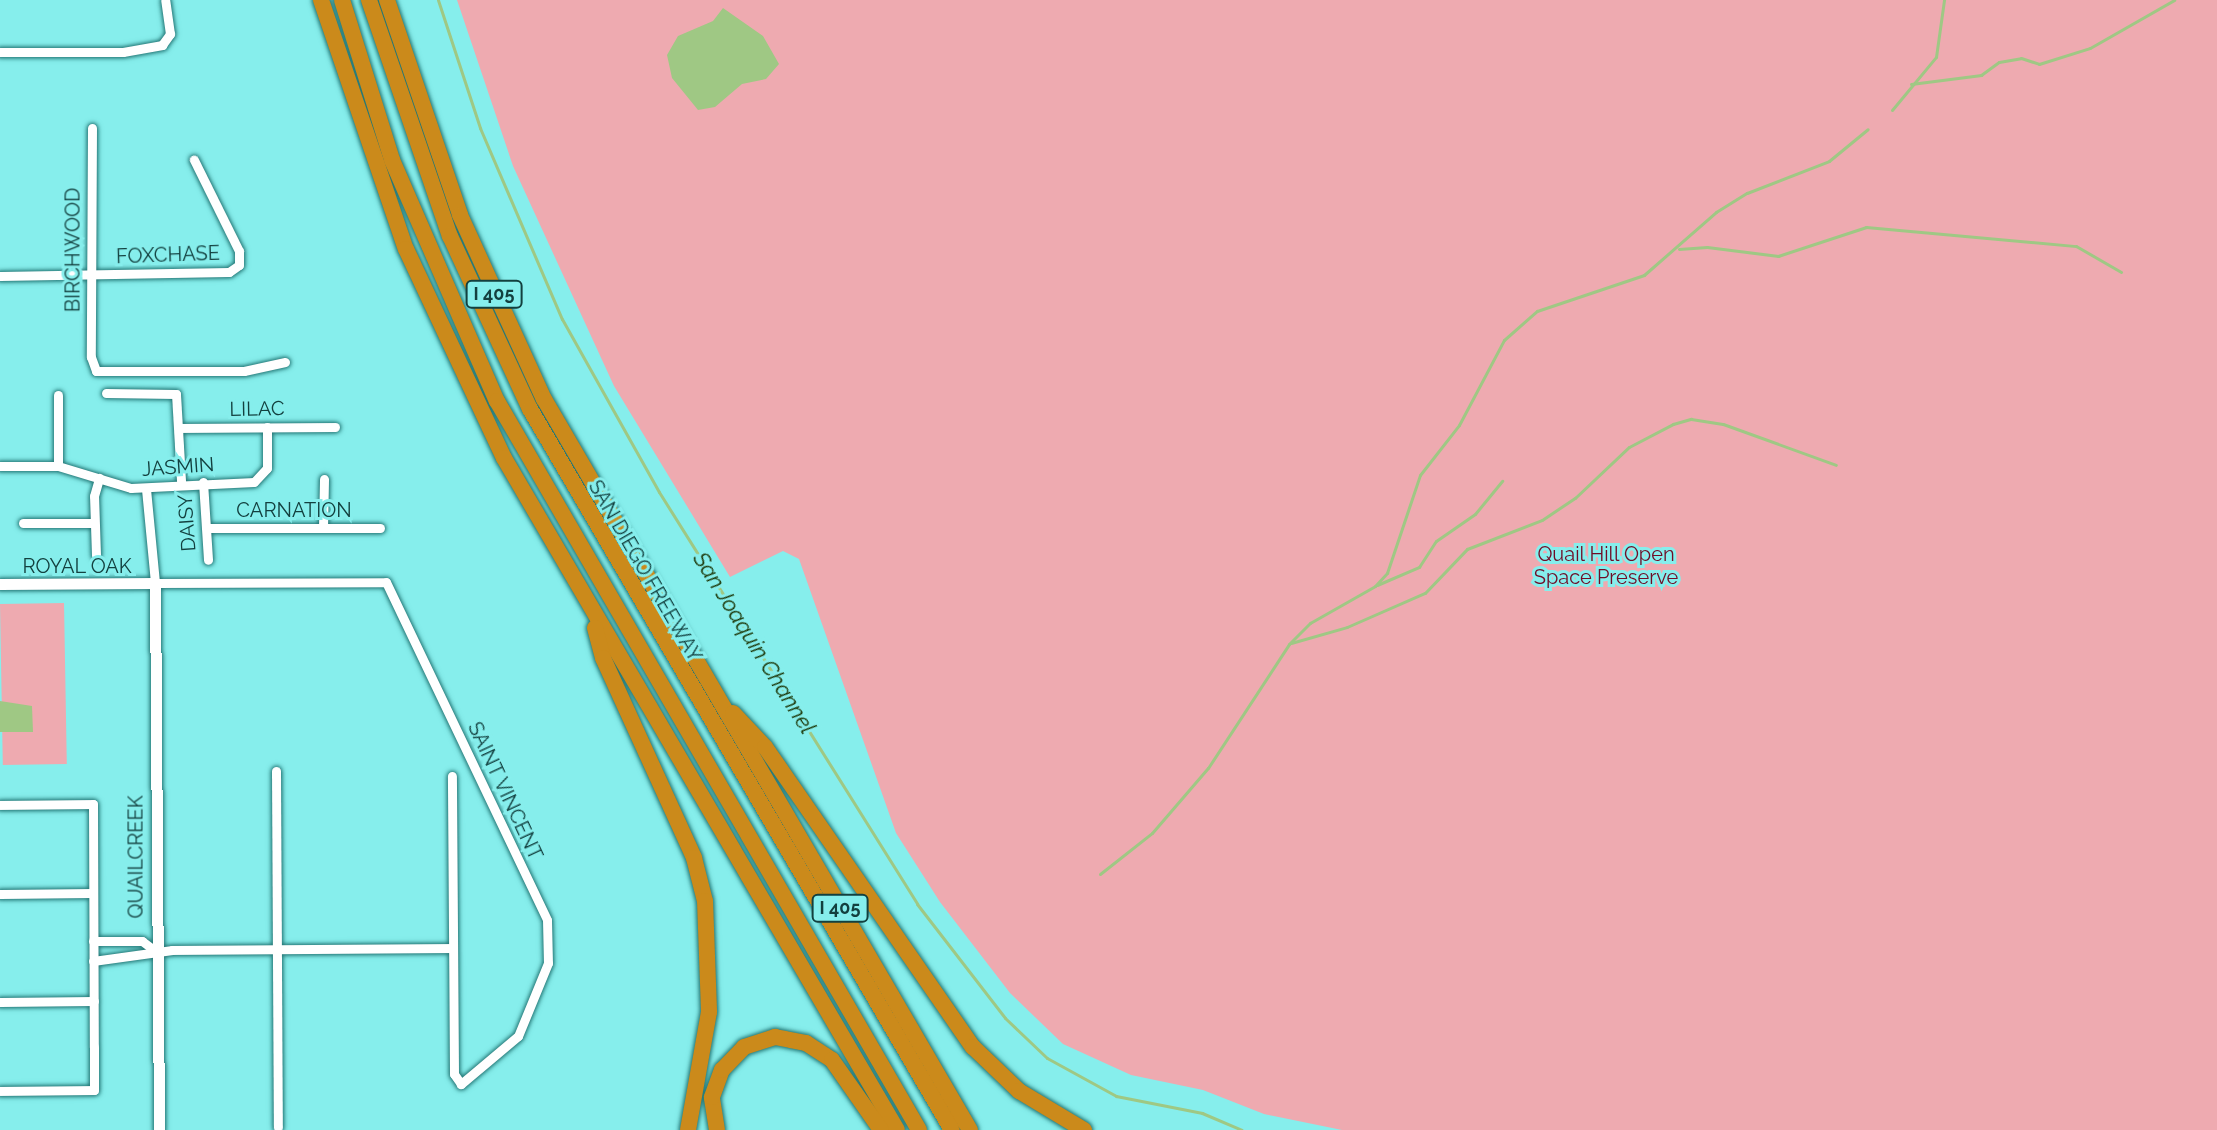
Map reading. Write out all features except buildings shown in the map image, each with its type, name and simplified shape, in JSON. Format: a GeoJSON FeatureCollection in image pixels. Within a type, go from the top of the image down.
{"type":"FeatureCollection","features":[{"type":"Feature","properties":{"kind":"highway","name":"I 405"},"geometry":{"type":"LineString","coordinates":[[321,0],[378,177],[435,317],[504,458],[897,1130]]}},
{"type":"Feature","properties":{"kind":"highway"},"geometry":{"type":"LineString","coordinates":[[342,0],[392,160],[497,401],[919,1130]]}},
{"type":"Feature","properties":{"kind":"highway","name":"SAN DIEGO FREEWAY"},"geometry":{"type":"LineString","coordinates":[[369,0],[450,236],[530,409],[952,1130]]}},
{"type":"Feature","properties":{"kind":"highway","name":"SAN DIEGO FREEWAY"},"geometry":{"type":"LineString","coordinates":[[387,0],[437,155],[513,337],[593,488],[970,1130]]}},
{"type":"Feature","properties":{"kind":"highway"},"geometry":{"type":"LineString","coordinates":[[590,608],[603,658],[669,800],[705,901],[709,1012],[688,1130]]}},
{"type":"Feature","properties":{"kind":"highway"},"geometry":{"type":"LineString","coordinates":[[715,695],[765,747],[973,1047],[1019,1091],[1084,1130]]}},
{"type":"Feature","properties":{"kind":"highway"},"geometry":{"type":"LineString","coordinates":[[717,1130],[712,1097],[722,1070],[744,1047],[775,1037],[806,1043],[832,1060],[881,1130]]}},
{"type":"Feature","properties":{"kind":"street"},"geometry":{"type":"LineString","coordinates":[[0,52],[123,52],[162,45],[170,34],[165,0]]}},
{"type":"Feature","properties":{"kind":"street","name":"BIRCHWOOD"},"geometry":{"type":"LineString","coordinates":[[92,128],[91,357],[96,371],[244,371],[285,362]]}},
{"type":"Feature","properties":{"kind":"street","name":"FOXCHASE"},"geometry":{"type":"LineString","coordinates":[[0,276],[229,272],[239,265],[239,251],[194,160]]}},
{"type":"Feature","properties":{"kind":"street"},"geometry":{"type":"LineString","coordinates":[[106,393],[176,394],[181,482]]}},
{"type":"Feature","properties":{"kind":"street"},"geometry":{"type":"LineString","coordinates":[[58,395],[58,466]]}},
{"type":"Feature","properties":{"kind":"street","name":"JASMIN"},"geometry":{"type":"LineString","coordinates":[[0,466],[58,466],[146,489],[181,482],[263,477],[267,427]]}},
{"type":"Feature","properties":{"kind":"street","name":"LILAC"},"geometry":{"type":"LineString","coordinates":[[179,428],[335,427]]}},
{"type":"Feature","properties":{"kind":"street"},"geometry":{"type":"LineString","coordinates":[[96,555],[94,523],[99,478]]}},
{"type":"Feature","properties":{"kind":"street"},"geometry":{"type":"LineString","coordinates":[[323,528],[324,479]]}},
{"type":"Feature","properties":{"kind":"street","name":"DAISY"},"geometry":{"type":"LineString","coordinates":[[203,482],[209,528],[208,560]]}},
{"type":"Feature","properties":{"kind":"street"},"geometry":{"type":"LineString","coordinates":[[146,489],[155,583]]}},
{"type":"Feature","properties":{"kind":"street"},"geometry":{"type":"LineString","coordinates":[[23,523],[94,523]]}},
{"type":"Feature","properties":{"kind":"street","name":"CARNATION"},"geometry":{"type":"LineString","coordinates":[[209,528],[380,528]]}},
{"type":"Feature","properties":{"kind":"street","name":"SAINT VINCENT"},"geometry":{"type":"LineString","coordinates":[[155,583],[386,582],[547,920],[548,963],[518,1036],[461,1084],[454,1080],[452,776]]}},
{"type":"Feature","properties":{"kind":"street","name":"ROYAL OAK"},"geometry":{"type":"LineString","coordinates":[[0,584],[155,583]]}},
{"type":"Feature","properties":{"kind":"street","name":"QUAILCREEK"},"geometry":{"type":"LineString","coordinates":[[155,583],[154,950],[159,1130]]}},
{"type":"Feature","properties":{"kind":"street"},"geometry":{"type":"LineString","coordinates":[[276,771],[278,1127]]}},
{"type":"Feature","properties":{"kind":"street"},"geometry":{"type":"LineString","coordinates":[[0,805],[93,804],[94,1001],[94,1090],[0,1091]]}},
{"type":"Feature","properties":{"kind":"street"},"geometry":{"type":"LineString","coordinates":[[0,894],[93,893]]}},
{"type":"Feature","properties":{"kind":"street"},"geometry":{"type":"LineString","coordinates":[[93,941],[133,940],[154,950]]}},
{"type":"Feature","properties":{"kind":"street"},"geometry":{"type":"LineString","coordinates":[[93,961],[116,961],[154,950],[452,948]]}},
{"type":"Feature","properties":{"kind":"street"},"geometry":{"type":"LineString","coordinates":[[0,1002],[94,1001]]}},
{"type":"Feature","properties":{"kind":"green space","name":"Quail Hill Open Space Preserve"},"geometry":{"type":"Polygon","coordinates":[[[457,0],[2217,0],[2217,1130],[1342,1130],[1264,1114],[1203,1090],[1131,1075],[1063,1044],[1010,993],[940,902],[896,833],[799,559],[783,551],[730,577],[614,386],[513,166],[457,0]]]}},
{"type":"Feature","properties":{"kind":"green space"},"geometry":{"type":"Polygon","coordinates":[[[64,603],[67,764],[3,765],[0,604],[64,603]]]}},
{"type":"Feature","properties":{"kind":"shaded area"},"geometry":{"type":"Polygon","coordinates":[[[723,8],[763,36],[779,64],[766,79],[742,84],[715,107],[698,110],[672,78],[667,55],[678,36],[713,21],[723,8]]]}},
{"type":"Feature","properties":{"kind":"shaded area"},"geometry":{"type":"Polygon","coordinates":[[[0,701],[32,706],[33,732],[0,732],[0,701]]]}},
{"type":"Feature","properties":{"kind":"waterway","name":"San Joaquin Channel"},"geometry":{"type":"LineString","coordinates":[[438,0],[480,128],[562,319],[659,492],[917,904],[1005,1018],[1047,1058],[1116,1096],[1202,1113],[1242,1130]]}},
{"type":"Feature","properties":{"kind":"waterway"},"geometry":{"type":"LineString","coordinates":[[1892,110],[1936,57],[1944,0]]}},
{"type":"Feature","properties":{"kind":"waterway"},"geometry":{"type":"LineString","coordinates":[[1911,84],[1981,75],[1999,62],[2021,58],[2039,64],[2090,48],[2174,0]]}},
{"type":"Feature","properties":{"kind":"waterway"},"geometry":{"type":"LineString","coordinates":[[1100,874],[1152,833],[1208,768],[1289,644],[1310,623],[1375,586],[1387,573],[1420,475],[1459,425],[1504,340],[1537,311],[1644,275],[1716,212],[1747,193],[1829,161],[1868,129]]}},
{"type":"Feature","properties":{"kind":"waterway"},"geometry":{"type":"LineString","coordinates":[[1679,249],[1707,247],[1778,256],[1866,227],[2076,246],[2121,272]]}},
{"type":"Feature","properties":{"kind":"waterway"},"geometry":{"type":"LineString","coordinates":[[1291,643],[1347,627],[1425,593],[1467,549],[1542,520],[1575,498],[1629,447],[1673,424],[1691,419],[1723,424],[1836,465]]}},
{"type":"Feature","properties":{"kind":"waterway"},"geometry":{"type":"LineString","coordinates":[[1377,585],[1419,567],[1436,541],[1475,514],[1502,481]]}}]}
